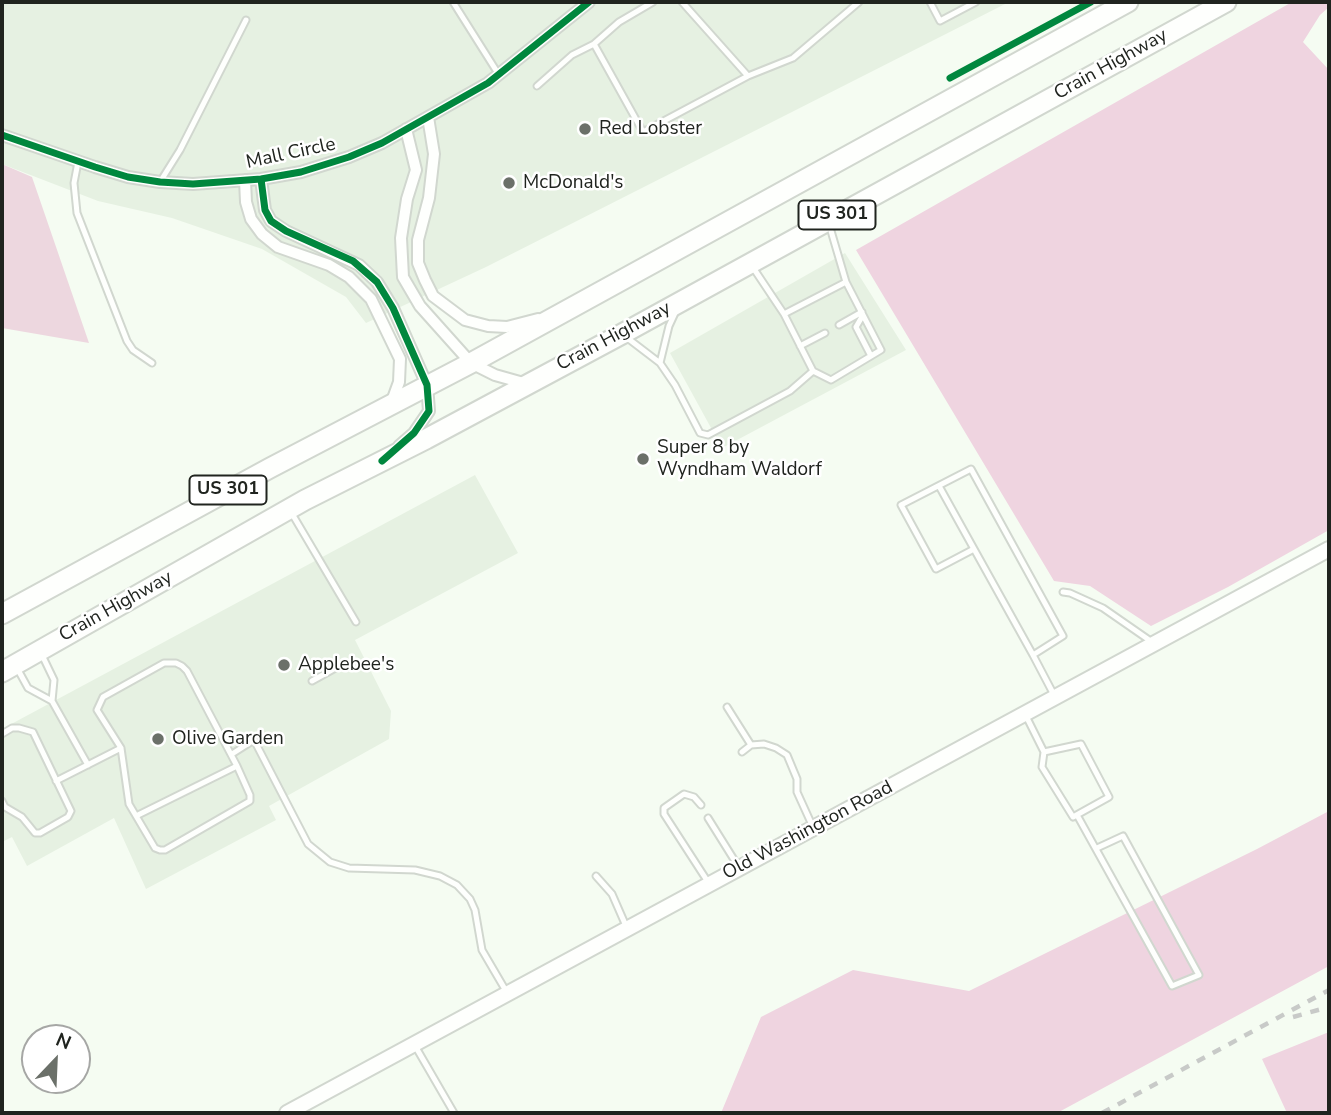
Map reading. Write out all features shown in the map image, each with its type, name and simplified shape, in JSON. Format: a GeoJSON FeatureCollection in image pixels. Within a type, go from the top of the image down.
{"type":"FeatureCollection","features":[{"type":"Feature","properties":{"kind":"highway","name":"US 301"},"geometry":{"type":"LineString","coordinates":[[2,614],[471,363],[1128,2]]}},
{"type":"Feature","properties":{"kind":"highway","name":"Crain Highway"},"geometry":{"type":"LineString","coordinates":[[9,668],[289,509],[622,334],[1226,2]]}},
{"type":"Feature","properties":{"kind":"main road","name":"Old Washington Road"},"geometry":{"type":"LineString","coordinates":[[287,1113],[1329,549]]}},
{"type":"Feature","properties":{"kind":"street","name":"Mall Circle"},"geometry":{"type":"LineString","coordinates":[[2,135],[128,177],[160,182],[193,184],[261,179],[324,166],[371,148],[499,75],[589,2]]}},
{"type":"Feature","properties":{"kind":"street"},"geometry":{"type":"LineString","coordinates":[[428,117],[434,154],[429,198],[418,240],[418,263],[433,296],[465,320],[488,326],[507,327],[558,314]]}},
{"type":"Feature","properties":{"kind":"street"},"geometry":{"type":"LineString","coordinates":[[406,129],[415,170],[401,239],[403,277],[420,306],[471,363],[527,384]]}},
{"type":"Feature","properties":{"kind":"street"},"geometry":{"type":"LineString","coordinates":[[261,179],[265,210],[271,220],[286,231],[359,265],[377,282],[393,308],[427,385],[429,411],[414,433],[382,461]]}},
{"type":"Feature","properties":{"kind":"street"},"geometry":{"type":"LineString","coordinates":[[245,180],[250,219],[262,234],[278,247],[329,265],[349,276],[371,299],[400,359],[399,382],[391,404]]}},
{"type":"Feature","properties":{"kind":"lane"},"geometry":{"type":"LineString","coordinates":[[453,2],[499,75]]}},
{"type":"Feature","properties":{"kind":"lane"},"geometry":{"type":"LineString","coordinates":[[537,86],[572,55],[594,44],[619,22],[653,2]]}},
{"type":"Feature","properties":{"kind":"lane"},"geometry":{"type":"LineString","coordinates":[[594,44],[643,132],[748,76],[793,58],[859,2]]}},
{"type":"Feature","properties":{"kind":"lane"},"geometry":{"type":"LineString","coordinates":[[930,2],[940,21],[976,2]]}},
{"type":"Feature","properties":{"kind":"lane"},"geometry":{"type":"LineString","coordinates":[[685,3],[748,76]]}},
{"type":"Feature","properties":{"kind":"lane"},"geometry":{"type":"LineString","coordinates":[[160,182],[180,150],[246,20]]}},
{"type":"Feature","properties":{"kind":"lane"},"geometry":{"type":"LineString","coordinates":[[78,162],[74,197],[86,236],[127,341],[133,350],[152,363]]}},
{"type":"Feature","properties":{"kind":"lane"},"geometry":{"type":"LineString","coordinates":[[750,263],[784,314],[813,371],[831,380],[881,350],[846,282],[828,220]]}},
{"type":"Feature","properties":{"kind":"lane"},"geometry":{"type":"LineString","coordinates":[[784,314],[818,297],[832,294],[846,282]]}},
{"type":"Feature","properties":{"kind":"lane"},"geometry":{"type":"LineString","coordinates":[[818,297],[821,303]]}},
{"type":"Feature","properties":{"kind":"lane"},"geometry":{"type":"LineString","coordinates":[[660,363],[669,326],[680,302]]}},
{"type":"Feature","properties":{"kind":"lane"},"geometry":{"type":"LineString","coordinates":[[803,304],[807,312]]}},
{"type":"Feature","properties":{"kind":"lane"},"geometry":{"type":"LineString","coordinates":[[839,325],[863,314]]}},
{"type":"Feature","properties":{"kind":"lane"},"geometry":{"type":"LineString","coordinates":[[863,314],[856,327],[872,356]]}},
{"type":"Feature","properties":{"kind":"lane"},"geometry":{"type":"LineString","coordinates":[[800,346],[821,335],[814,327]]}},
{"type":"Feature","properties":{"kind":"lane"},"geometry":{"type":"LineString","coordinates":[[622,334],[660,363],[675,385],[700,433],[704,435],[790,391],[813,371]]}},
{"type":"Feature","properties":{"kind":"lane"},"geometry":{"type":"LineString","coordinates":[[974,549],[936,569],[901,505],[971,469],[1063,636],[1034,654]]}},
{"type":"Feature","properties":{"kind":"lane"},"geometry":{"type":"LineString","coordinates":[[939,486],[1034,654],[1055,698]]}},
{"type":"Feature","properties":{"kind":"lane"},"geometry":{"type":"LineString","coordinates":[[289,509],[356,622]]}},
{"type":"Feature","properties":{"kind":"lane"},"geometry":{"type":"LineString","coordinates":[[1063,593],[1070,593],[1103,608],[1155,644]]}},
{"type":"Feature","properties":{"kind":"lane"},"geometry":{"type":"LineString","coordinates":[[39,650],[54,680],[52,701]]}},
{"type":"Feature","properties":{"kind":"lane"},"geometry":{"type":"LineString","coordinates":[[164,663],[176,663],[187,671],[232,754],[250,800],[165,850],[155,848],[129,804],[121,748],[97,710],[103,697],[164,663]]}},
{"type":"Feature","properties":{"kind":"lane"},"geometry":{"type":"LineString","coordinates":[[312,681],[339,666]]}},
{"type":"Feature","properties":{"kind":"lane"},"geometry":{"type":"LineString","coordinates":[[9,668],[28,688],[52,701],[88,765]]}},
{"type":"Feature","properties":{"kind":"lane"},"geometry":{"type":"LineString","coordinates":[[727,707],[751,745]]}},
{"type":"Feature","properties":{"kind":"lane"},"geometry":{"type":"LineString","coordinates":[[1025,714],[1044,752],[1042,767],[1073,817],[1109,797],[1081,744],[1044,752]]}},
{"type":"Feature","properties":{"kind":"lane"},"geometry":{"type":"LineString","coordinates":[[2,734],[12,728],[33,732],[71,811],[68,817],[40,833],[35,833],[22,817],[5,807],[2,801]]}},
{"type":"Feature","properties":{"kind":"lane"},"geometry":{"type":"LineString","coordinates":[[232,754],[254,740],[303,836],[313,850],[330,862],[349,867],[415,870],[440,876],[457,885],[470,899],[482,950],[508,993]]}},
{"type":"Feature","properties":{"kind":"lane"},"geometry":{"type":"LineString","coordinates":[[742,752],[751,745],[764,744],[787,755],[797,779],[797,792],[814,828]]}},
{"type":"Feature","properties":{"kind":"lane"},"geometry":{"type":"LineString","coordinates":[[56,781],[121,748]]}},
{"type":"Feature","properties":{"kind":"lane"},"geometry":{"type":"LineString","coordinates":[[136,816],[237,766]]}},
{"type":"Feature","properties":{"kind":"lane"},"geometry":{"type":"LineString","coordinates":[[701,805],[694,797],[684,794],[664,808],[664,814],[710,884]]}},
{"type":"Feature","properties":{"kind":"lane"},"geometry":{"type":"LineString","coordinates":[[1077,815],[1172,986],[1199,975],[1123,836],[1097,848]]}},
{"type":"Feature","properties":{"kind":"lane"},"geometry":{"type":"LineString","coordinates":[[708,818],[739,868]]}},
{"type":"Feature","properties":{"kind":"lane"},"geometry":{"type":"LineString","coordinates":[[596,876],[612,894],[627,929]]}},
{"type":"Feature","properties":{"kind":"lane"},"geometry":{"type":"LineString","coordinates":[[414,1044],[454,1113]]}},
{"type":"Feature","properties":{"kind":"shaded area"},"geometry":{"type":"Polygon","coordinates":[[[2,2],[1009,2],[486,267],[366,323],[346,297],[262,249],[172,218],[98,201],[2,164],[2,2]]]}},
{"type":"Feature","properties":{"kind":"shaded area"},"geometry":{"type":"Polygon","coordinates":[[[1292,2],[1329,2],[1329,7],[1320,15],[1303,42],[1329,70],[1329,530],[1228,587],[1151,626],[1090,586],[1054,581],[856,250],[1292,2]]]}},
{"type":"Feature","properties":{"kind":"shaded area"},"geometry":{"type":"Polygon","coordinates":[[[2,164],[32,177],[89,343],[2,328],[2,164]]]}},
{"type":"Feature","properties":{"kind":"shaded area"},"geometry":{"type":"Polygon","coordinates":[[[845,253],[906,350],[722,448],[670,353],[845,253]]]}},
{"type":"Feature","properties":{"kind":"shaded area"},"geometry":{"type":"Polygon","coordinates":[[[475,475],[518,553],[355,640],[391,711],[389,739],[269,806],[276,820],[146,889],[114,818],[27,866],[12,837],[2,842],[2,729],[475,475]]]}},
{"type":"Feature","properties":{"kind":"shaded area"},"geometry":{"type":"Polygon","coordinates":[[[1329,811],[1329,966],[1057,1113],[721,1113],[761,1017],[853,970],[969,991],[1329,811]]]}},
{"type":"Feature","properties":{"kind":"shaded area"},"geometry":{"type":"Polygon","coordinates":[[[1329,1032],[1329,1113],[1287,1113],[1262,1059],[1329,1032]]]}},
{"type":"Feature","properties":{"kind":"railway"},"geometry":{"type":"LineString","coordinates":[[1102,1113],[1329,990]]}},
{"type":"Feature","properties":{"kind":"railway"},"geometry":{"type":"LineString","coordinates":[[1293,1017],[1329,1007]]}},
{"type":"Feature","properties":{"kind":"cycle path"},"geometry":{"type":"LineString","coordinates":[[2,135],[128,177],[160,182],[193,184],[261,179],[301,172],[382,143],[488,83],[589,2]]}},
{"type":"Feature","properties":{"kind":"cycle path"},"geometry":{"type":"LineString","coordinates":[[950,78],[1091,2]]}},
{"type":"Feature","properties":{"kind":"cycle path"},"geometry":{"type":"LineString","coordinates":[[261,179],[265,210],[271,221],[286,231],[353,261],[377,282],[393,308],[427,385],[429,411],[414,433],[382,461]]}},
{"type":"Feature","properties":{"kind":"place","name":"Red Lobster"},"geometry":{"type":"Point","coordinates":[585,129]}},
{"type":"Feature","properties":{"kind":"place","name":"McDonald's"},"geometry":{"type":"Point","coordinates":[509,183]}},
{"type":"Feature","properties":{"kind":"place","name":"Super 8 by Wyndham Waldorf"},"geometry":{"type":"Point","coordinates":[643,459]}},
{"type":"Feature","properties":{"kind":"place","name":"Applebee's"},"geometry":{"type":"Point","coordinates":[284,665]}},
{"type":"Feature","properties":{"kind":"place","name":"Olive Garden"},"geometry":{"type":"Point","coordinates":[158,739]}}]}
